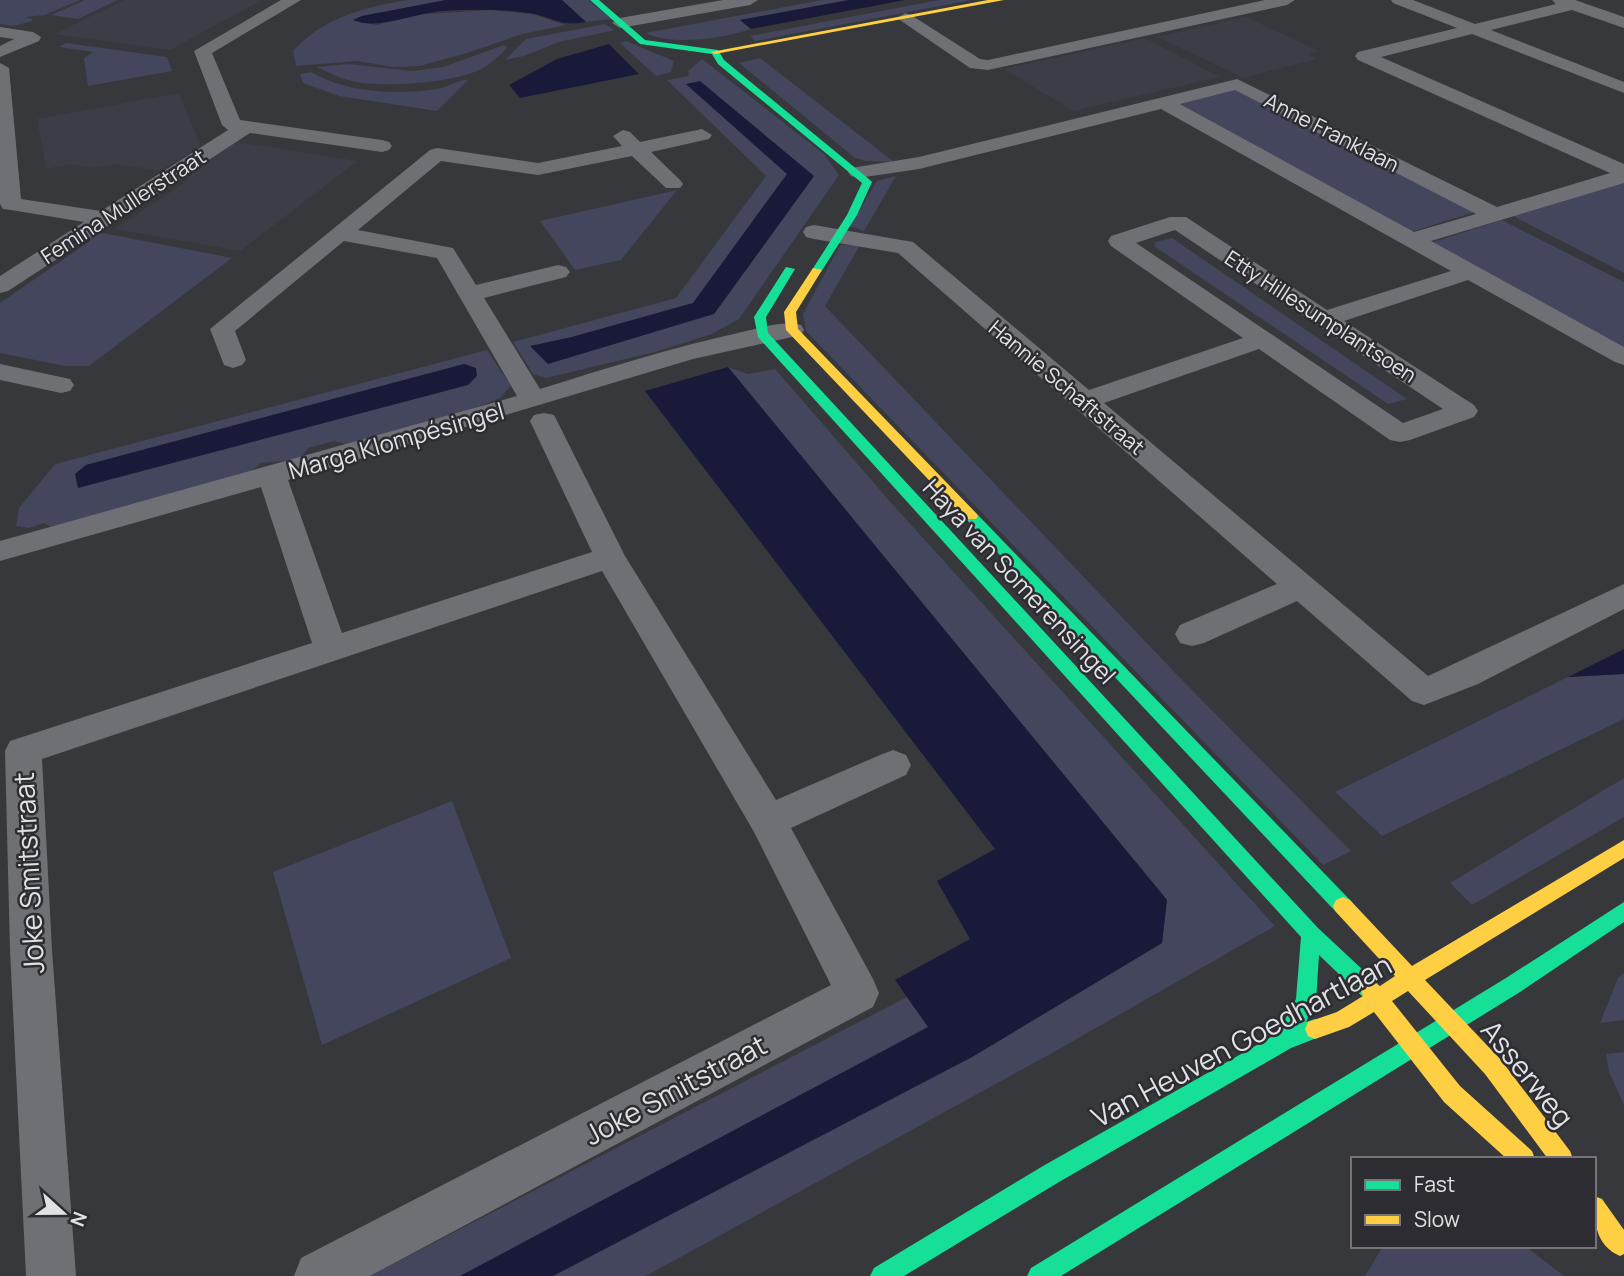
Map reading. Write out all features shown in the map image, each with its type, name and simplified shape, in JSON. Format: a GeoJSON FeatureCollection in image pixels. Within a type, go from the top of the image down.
{"type":"FeatureCollection","features":[{"type":"Feature","properties":{"kind":"street"},"geometry":{"type":"LineString","coordinates":[[293,0],[202,51],[232,125],[382,146]]}},
{"type":"Feature","properties":{"kind":"street"},"geometry":{"type":"LineString","coordinates":[[594,0],[643,42],[715,52],[1000,0]]}},
{"type":"Feature","properties":{"kind":"street"},"geometry":{"type":"LineString","coordinates":[[620,23],[750,0]]}},
{"type":"Feature","properties":{"kind":"street"},"geometry":{"type":"LineString","coordinates":[[905,18],[976,64],[988,65],[1287,0]]}},
{"type":"Feature","properties":{"kind":"street"},"geometry":{"type":"LineString","coordinates":[[1399,0],[1624,88]]}},
{"type":"Feature","properties":{"kind":"street"},"geometry":{"type":"LineString","coordinates":[[1624,23],[1566,2],[1472,30],[1364,56],[1624,174]]}},
{"type":"Feature","properties":{"kind":"street"},"geometry":{"type":"LineString","coordinates":[[0,32],[33,37],[0,52]]}},
{"type":"Feature","properties":{"kind":"street"},"geometry":{"type":"LineString","coordinates":[[715,52],[721,62],[852,178],[867,182],[839,236],[790,312],[792,330]]}},
{"type":"Feature","properties":{"kind":"street"},"geometry":{"type":"LineString","coordinates":[[0,68],[11,204],[101,218]]}},
{"type":"Feature","properties":{"kind":"street","name":"Anne Franklaan"},"geometry":{"type":"LineString","coordinates":[[852,178],[1237,84],[1495,215]]}},
{"type":"Feature","properties":{"kind":"street"},"geometry":{"type":"LineString","coordinates":[[1163,102],[1624,357]]}},
{"type":"Feature","properties":{"kind":"street","name":"Femina Mullerstraat"},"geometry":{"type":"LineString","coordinates":[[0,286],[101,218],[246,127]]}},
{"type":"Feature","properties":{"kind":"street"},"geometry":{"type":"LineString","coordinates":[[606,134],[618,132],[673,184]]}},
{"type":"Feature","properties":{"kind":"street"},"geometry":{"type":"LineString","coordinates":[[233,360],[222,329],[437,154],[538,169],[702,135]]}},
{"type":"Feature","properties":{"kind":"street"},"geometry":{"type":"LineString","coordinates":[[494,163],[506,155],[531,150]]}},
{"type":"Feature","properties":{"kind":"street"},"geometry":{"type":"LineString","coordinates":[[1414,239],[1624,174]]}},
{"type":"Feature","properties":{"kind":"street"},"geometry":{"type":"LineString","coordinates":[[762,334],[760,317],[826,212]]}},
{"type":"Feature","properties":{"kind":"street","name":"Etty Hillesumplantsoen"},"geometry":{"type":"LineString","coordinates":[[1178,222],[1326,318],[1464,411],[1400,434],[1119,241],[1178,222]]}},
{"type":"Feature","properties":{"kind":"street","name":"Joke Smitstraat"},"geometry":{"type":"LineString","coordinates":[[319,1276],[858,993],[768,821],[610,557],[538,411],[445,253],[340,233]]}},
{"type":"Feature","properties":{"kind":"street","name":"Hannie Schaftstraat"},"geometry":{"type":"LineString","coordinates":[[807,242],[839,236],[905,247],[1424,692],[1466,675],[1624,596]]}},
{"type":"Feature","properties":{"kind":"street"},"geometry":{"type":"LineString","coordinates":[[469,294],[558,272]]}},
{"type":"Feature","properties":{"kind":"street"},"geometry":{"type":"LineString","coordinates":[[1326,318],[1470,272]]}},
{"type":"Feature","properties":{"kind":"street","name":"Marga Klompésingel"},"geometry":{"type":"LineString","coordinates":[[0,551],[272,476],[538,411],[762,334],[792,330]]}},
{"type":"Feature","properties":{"kind":"street","name":"Haya van Somerensingel"},"geometry":{"type":"LineString","coordinates":[[792,330],[1257,814],[1451,1021]]}},
{"type":"Feature","properties":{"kind":"street","name":"Haya van Somerensingel"},"geometry":{"type":"LineString","coordinates":[[762,334],[1311,934],[1340,956],[1379,998],[1416,1045]]}},
{"type":"Feature","properties":{"kind":"street"},"geometry":{"type":"LineString","coordinates":[[1083,401],[1261,340]]}},
{"type":"Feature","properties":{"kind":"street"},"geometry":{"type":"LineString","coordinates":[[0,372],[61,385]]}},
{"type":"Feature","properties":{"kind":"street"},"geometry":{"type":"LineString","coordinates":[[272,476],[331,649]]}},
{"type":"Feature","properties":{"kind":"street","name":"Joke Smitstraat"},"geometry":{"type":"LineString","coordinates":[[51,1276],[31,950],[23,751],[610,557]]}},
{"type":"Feature","properties":{"kind":"street"},"geometry":{"type":"LineString","coordinates":[[1192,634],[1302,586]]}},
{"type":"Feature","properties":{"kind":"street"},"geometry":{"type":"LineString","coordinates":[[768,821],[893,765]]}},
{"type":"Feature","properties":{"kind":"street","name":"Van Heuven Goedhartlaan"},"geometry":{"type":"LineString","coordinates":[[881,1276],[1063,1167],[1285,1040],[1342,1020],[1624,848]]}},
{"type":"Feature","properties":{"kind":"street"},"geometry":{"type":"LineString","coordinates":[[1039,1276],[1513,985],[1624,911]]}},
{"type":"Feature","properties":{"kind":"street"},"geometry":{"type":"LineString","coordinates":[[1285,1040],[1306,1001],[1311,934]]}},
{"type":"Feature","properties":{"kind":"street","name":"Asserweg"},"geometry":{"type":"LineString","coordinates":[[1451,1021],[1493,1067],[1560,1157]]}},
{"type":"Feature","properties":{"kind":"street"},"geometry":{"type":"LineString","coordinates":[[1416,1045],[1454,1096],[1522,1157]]}},
{"type":"Feature","properties":{"kind":"street"},"geometry":{"type":"LineString","coordinates":[[1596,1210],[1622,1247]]}},
{"type":"Feature","properties":{"kind":"street"},"geometry":{"type":"LineString","coordinates":[[1596,1224],[1622,1247]]}},
{"type":"Feature","properties":{"kind":"shaded area"},"geometry":{"type":"Polygon","coordinates":[[[0,0],[80,0],[45,15],[26,17],[32,21],[14,26],[0,24],[0,0]]]}},
{"type":"Feature","properties":{"kind":"shaded area"},"geometry":{"type":"Polygon","coordinates":[[[85,0],[118,0],[78,19],[51,15],[85,0]]]}},
{"type":"Feature","properties":{"kind":"shaded area"},"geometry":{"type":"Polygon","coordinates":[[[124,0],[260,1],[170,50],[54,34],[124,0]]]}},
{"type":"Feature","properties":{"kind":"shaded area"},"geometry":{"type":"Polygon","coordinates":[[[407,0],[446,0],[362,16],[354,20],[377,25],[411,15],[491,10],[532,14],[566,25],[522,34],[420,66],[393,67],[357,61],[296,66],[293,51],[305,39],[331,22],[360,11],[407,0]]]}},
{"type":"Feature","properties":{"kind":"shaded area"},"geometry":{"type":"Polygon","coordinates":[[[446,0],[562,0],[586,22],[569,23],[529,13],[486,10],[431,12],[373,24],[353,20],[446,0]]]}},
{"type":"Feature","properties":{"kind":"shaded area"},"geometry":{"type":"Polygon","coordinates":[[[562,0],[588,0],[611,19],[586,22],[562,0]]]}},
{"type":"Feature","properties":{"kind":"shaded area"},"geometry":{"type":"Polygon","coordinates":[[[822,0],[849,0],[741,20],[751,29],[726,36],[684,40],[645,33],[822,0]]]}},
{"type":"Feature","properties":{"kind":"shaded area"},"geometry":{"type":"Polygon","coordinates":[[[849,0],[905,0],[751,29],[740,20],[849,0]]]}},
{"type":"Feature","properties":{"kind":"shaded area"},"geometry":{"type":"Polygon","coordinates":[[[939,0],[972,0],[755,41],[750,36],[939,0]]]}},
{"type":"Feature","properties":{"kind":"shaded area"},"geometry":{"type":"Polygon","coordinates":[[[1246,17],[1319,51],[1308,54],[1317,59],[1243,78],[1158,37],[1246,17]]]}},
{"type":"Feature","properties":{"kind":"shaded area"},"geometry":{"type":"Polygon","coordinates":[[[605,24],[615,30],[559,42],[524,56],[505,60],[526,39],[605,24]]]}},
{"type":"Feature","properties":{"kind":"shaded area"},"geometry":{"type":"Polygon","coordinates":[[[1145,38],[1220,77],[1073,111],[1004,69],[1145,38]]]}},
{"type":"Feature","properties":{"kind":"shaded area"},"geometry":{"type":"Polygon","coordinates":[[[626,41],[674,61],[671,72],[656,76],[620,43],[626,41]]]}},
{"type":"Feature","properties":{"kind":"shaded area"},"geometry":{"type":"Polygon","coordinates":[[[66,43],[167,57],[172,71],[88,86],[84,58],[93,52],[59,47],[66,43]]]}},
{"type":"Feature","properties":{"kind":"shaded area"},"geometry":{"type":"Polygon","coordinates":[[[609,44],[639,74],[520,98],[509,85],[557,59],[609,44]]]}},
{"type":"Feature","properties":{"kind":"shaded area"},"geometry":{"type":"Polygon","coordinates":[[[504,45],[507,48],[481,69],[449,79],[432,81],[361,83],[317,67],[348,64],[412,71],[443,67],[504,45]]]}},
{"type":"Feature","properties":{"kind":"shaded area"},"geometry":{"type":"Polygon","coordinates":[[[760,58],[894,162],[855,158],[739,63],[760,58]]]}},
{"type":"Feature","properties":{"kind":"shaded area"},"geometry":{"type":"Polygon","coordinates":[[[702,59],[824,154],[839,175],[739,319],[712,334],[655,352],[546,378],[533,374],[513,342],[676,298],[766,176],[667,80],[689,76],[688,71],[702,59]],[[687,85],[787,174],[693,303],[531,346],[714,314],[814,176],[687,85]]]}},
{"type":"Feature","properties":{"kind":"shaded area"},"geometry":{"type":"Polygon","coordinates":[[[311,72],[340,84],[389,92],[437,89],[469,79],[437,111],[339,96],[303,83],[300,74],[311,72]]]}},
{"type":"Feature","properties":{"kind":"shaded area"},"geometry":{"type":"Polygon","coordinates":[[[700,81],[814,176],[714,314],[548,364],[530,346],[693,303],[787,174],[686,84],[700,81]]]}},
{"type":"Feature","properties":{"kind":"shaded area"},"geometry":{"type":"Polygon","coordinates":[[[1236,89],[1475,212],[1411,232],[1179,103],[1236,89]]]}},
{"type":"Feature","properties":{"kind":"shaded area"},"geometry":{"type":"Polygon","coordinates":[[[179,93],[201,146],[160,171],[117,164],[93,168],[71,164],[46,169],[37,119],[179,93]]]}},
{"type":"Feature","properties":{"kind":"shaded area"},"geometry":{"type":"Polygon","coordinates":[[[236,142],[358,161],[240,251],[114,229],[190,179],[181,177],[236,142]]]}},
{"type":"Feature","properties":{"kind":"shaded area"},"geometry":{"type":"Polygon","coordinates":[[[896,176],[864,231],[850,226],[877,181],[896,176]]]}},
{"type":"Feature","properties":{"kind":"shaded area"},"geometry":{"type":"Polygon","coordinates":[[[1624,180],[1624,273],[1513,216],[1624,180]]]}},
{"type":"Feature","properties":{"kind":"shaded area"},"geometry":{"type":"Polygon","coordinates":[[[677,190],[621,260],[575,270],[540,221],[677,190]]]}},
{"type":"Feature","properties":{"kind":"shaded area"},"geometry":{"type":"Polygon","coordinates":[[[1502,220],[1624,282],[1624,352],[1430,243],[1502,220]]]}},
{"type":"Feature","properties":{"kind":"shaded area"},"geometry":{"type":"Polygon","coordinates":[[[98,232],[232,258],[89,366],[65,366],[0,353],[0,303],[90,241],[90,237],[98,232]]]}},
{"type":"Feature","properties":{"kind":"shaded area"},"geometry":{"type":"Polygon","coordinates":[[[1172,238],[1407,399],[1388,404],[1154,246],[1155,242],[1172,238]]]}},
{"type":"Feature","properties":{"kind":"shaded area"},"geometry":{"type":"Polygon","coordinates":[[[840,245],[860,245],[825,306],[1183,681],[1351,851],[1323,865],[806,331],[803,314],[840,245]]]}},
{"type":"Feature","properties":{"kind":"shaded area"},"geometry":{"type":"Polygon","coordinates":[[[487,350],[511,386],[500,398],[460,414],[351,445],[334,441],[308,448],[301,459],[261,463],[245,476],[59,531],[44,523],[29,528],[16,526],[19,508],[55,464],[487,350]],[[464,364],[86,465],[75,474],[475,368],[464,364]]]}},
{"type":"Feature","properties":{"kind":"shaded area"},"geometry":{"type":"Polygon","coordinates":[[[464,364],[476,368],[477,376],[468,385],[78,488],[75,474],[86,465],[464,364]]]}},
{"type":"Feature","properties":{"kind":"shaded area"},"geometry":{"type":"Polygon","coordinates":[[[728,367],[748,374],[775,369],[894,506],[1275,926],[1052,1053],[646,1276],[553,1276],[972,1057],[1162,943],[1167,900],[728,367]]]}},
{"type":"Feature","properties":{"kind":"shaded area"},"geometry":{"type":"Polygon","coordinates":[[[728,367],[1167,900],[1162,943],[972,1057],[553,1276],[460,1276],[928,1027],[895,980],[970,939],[937,881],[995,849],[645,391],[728,367]]]}},
{"type":"Feature","properties":{"kind":"shaded area"},"geometry":{"type":"Polygon","coordinates":[[[1624,649],[1624,674],[1568,677],[1624,649]]]}},
{"type":"Feature","properties":{"kind":"shaded area"},"geometry":{"type":"Polygon","coordinates":[[[1624,674],[1624,719],[1382,836],[1335,792],[1568,677],[1624,674]]]}},
{"type":"Feature","properties":{"kind":"shaded area"},"geometry":{"type":"Polygon","coordinates":[[[1624,778],[1624,817],[1472,905],[1450,883],[1624,778]]]}},
{"type":"Feature","properties":{"kind":"shaded area"},"geometry":{"type":"Polygon","coordinates":[[[452,801],[511,958],[322,1045],[273,872],[452,801]]]}},
{"type":"Feature","properties":{"kind":"shaded area"},"geometry":{"type":"Polygon","coordinates":[[[1624,973],[1624,1020],[1600,1023],[1618,978],[1624,973]]]}},
{"type":"Feature","properties":{"kind":"shaded area"},"geometry":{"type":"Polygon","coordinates":[[[907,997],[929,1027],[460,1276],[370,1276],[907,997]]]}},
{"type":"Feature","properties":{"kind":"shaded area"},"geometry":{"type":"Polygon","coordinates":[[[1624,1052],[1624,1105],[1609,1072],[1606,1054],[1624,1052]]]}},
{"type":"Feature","properties":{"kind":"shaded area"},"geometry":{"type":"Polygon","coordinates":[[[1382,1248],[1528,1248],[1564,1276],[1365,1276],[1382,1248]]]}},
{"type":"Feature","properties":{"kind":"traffic: fast"},"geometry":{"type":"LineString","coordinates":[[594,0],[643,42],[715,52],[721,62],[867,182],[852,215],[817,270]]}},
{"type":"Feature","properties":{"kind":"traffic: fast"},"geometry":{"type":"LineString","coordinates":[[790,269],[760,317],[762,334],[1311,934],[1371,991]]}},
{"type":"Feature","properties":{"kind":"traffic: fast"},"geometry":{"type":"LineString","coordinates":[[971,516],[1343,906]]}},
{"type":"Feature","properties":{"kind":"traffic: fast"},"geometry":{"type":"LineString","coordinates":[[1039,1276],[1513,985],[1624,911]]}},
{"type":"Feature","properties":{"kind":"traffic: fast"},"geometry":{"type":"LineString","coordinates":[[1285,1040],[1306,1001],[1311,934]]}},
{"type":"Feature","properties":{"kind":"traffic: fast"},"geometry":{"type":"LineString","coordinates":[[882,1276],[1051,1174],[1285,1040],[1315,1029]]}},
{"type":"Feature","properties":{"kind":"traffic: slow"},"geometry":{"type":"LineString","coordinates":[[715,52],[1000,0]]}},
{"type":"Feature","properties":{"kind":"traffic: slow"},"geometry":{"type":"LineString","coordinates":[[817,270],[790,312],[792,330],[971,516]]}},
{"type":"Feature","properties":{"kind":"traffic: slow"},"geometry":{"type":"LineString","coordinates":[[1315,1029],[1342,1020],[1624,848]]}},
{"type":"Feature","properties":{"kind":"traffic: slow"},"geometry":{"type":"LineString","coordinates":[[1343,906],[1493,1067],[1560,1157]]}},
{"type":"Feature","properties":{"kind":"traffic: slow"},"geometry":{"type":"LineString","coordinates":[[1371,991],[1452,1094],[1522,1157]]}},
{"type":"Feature","properties":{"kind":"traffic: slow"},"geometry":{"type":"LineString","coordinates":[[1596,1210],[1620,1244]]}}]}
